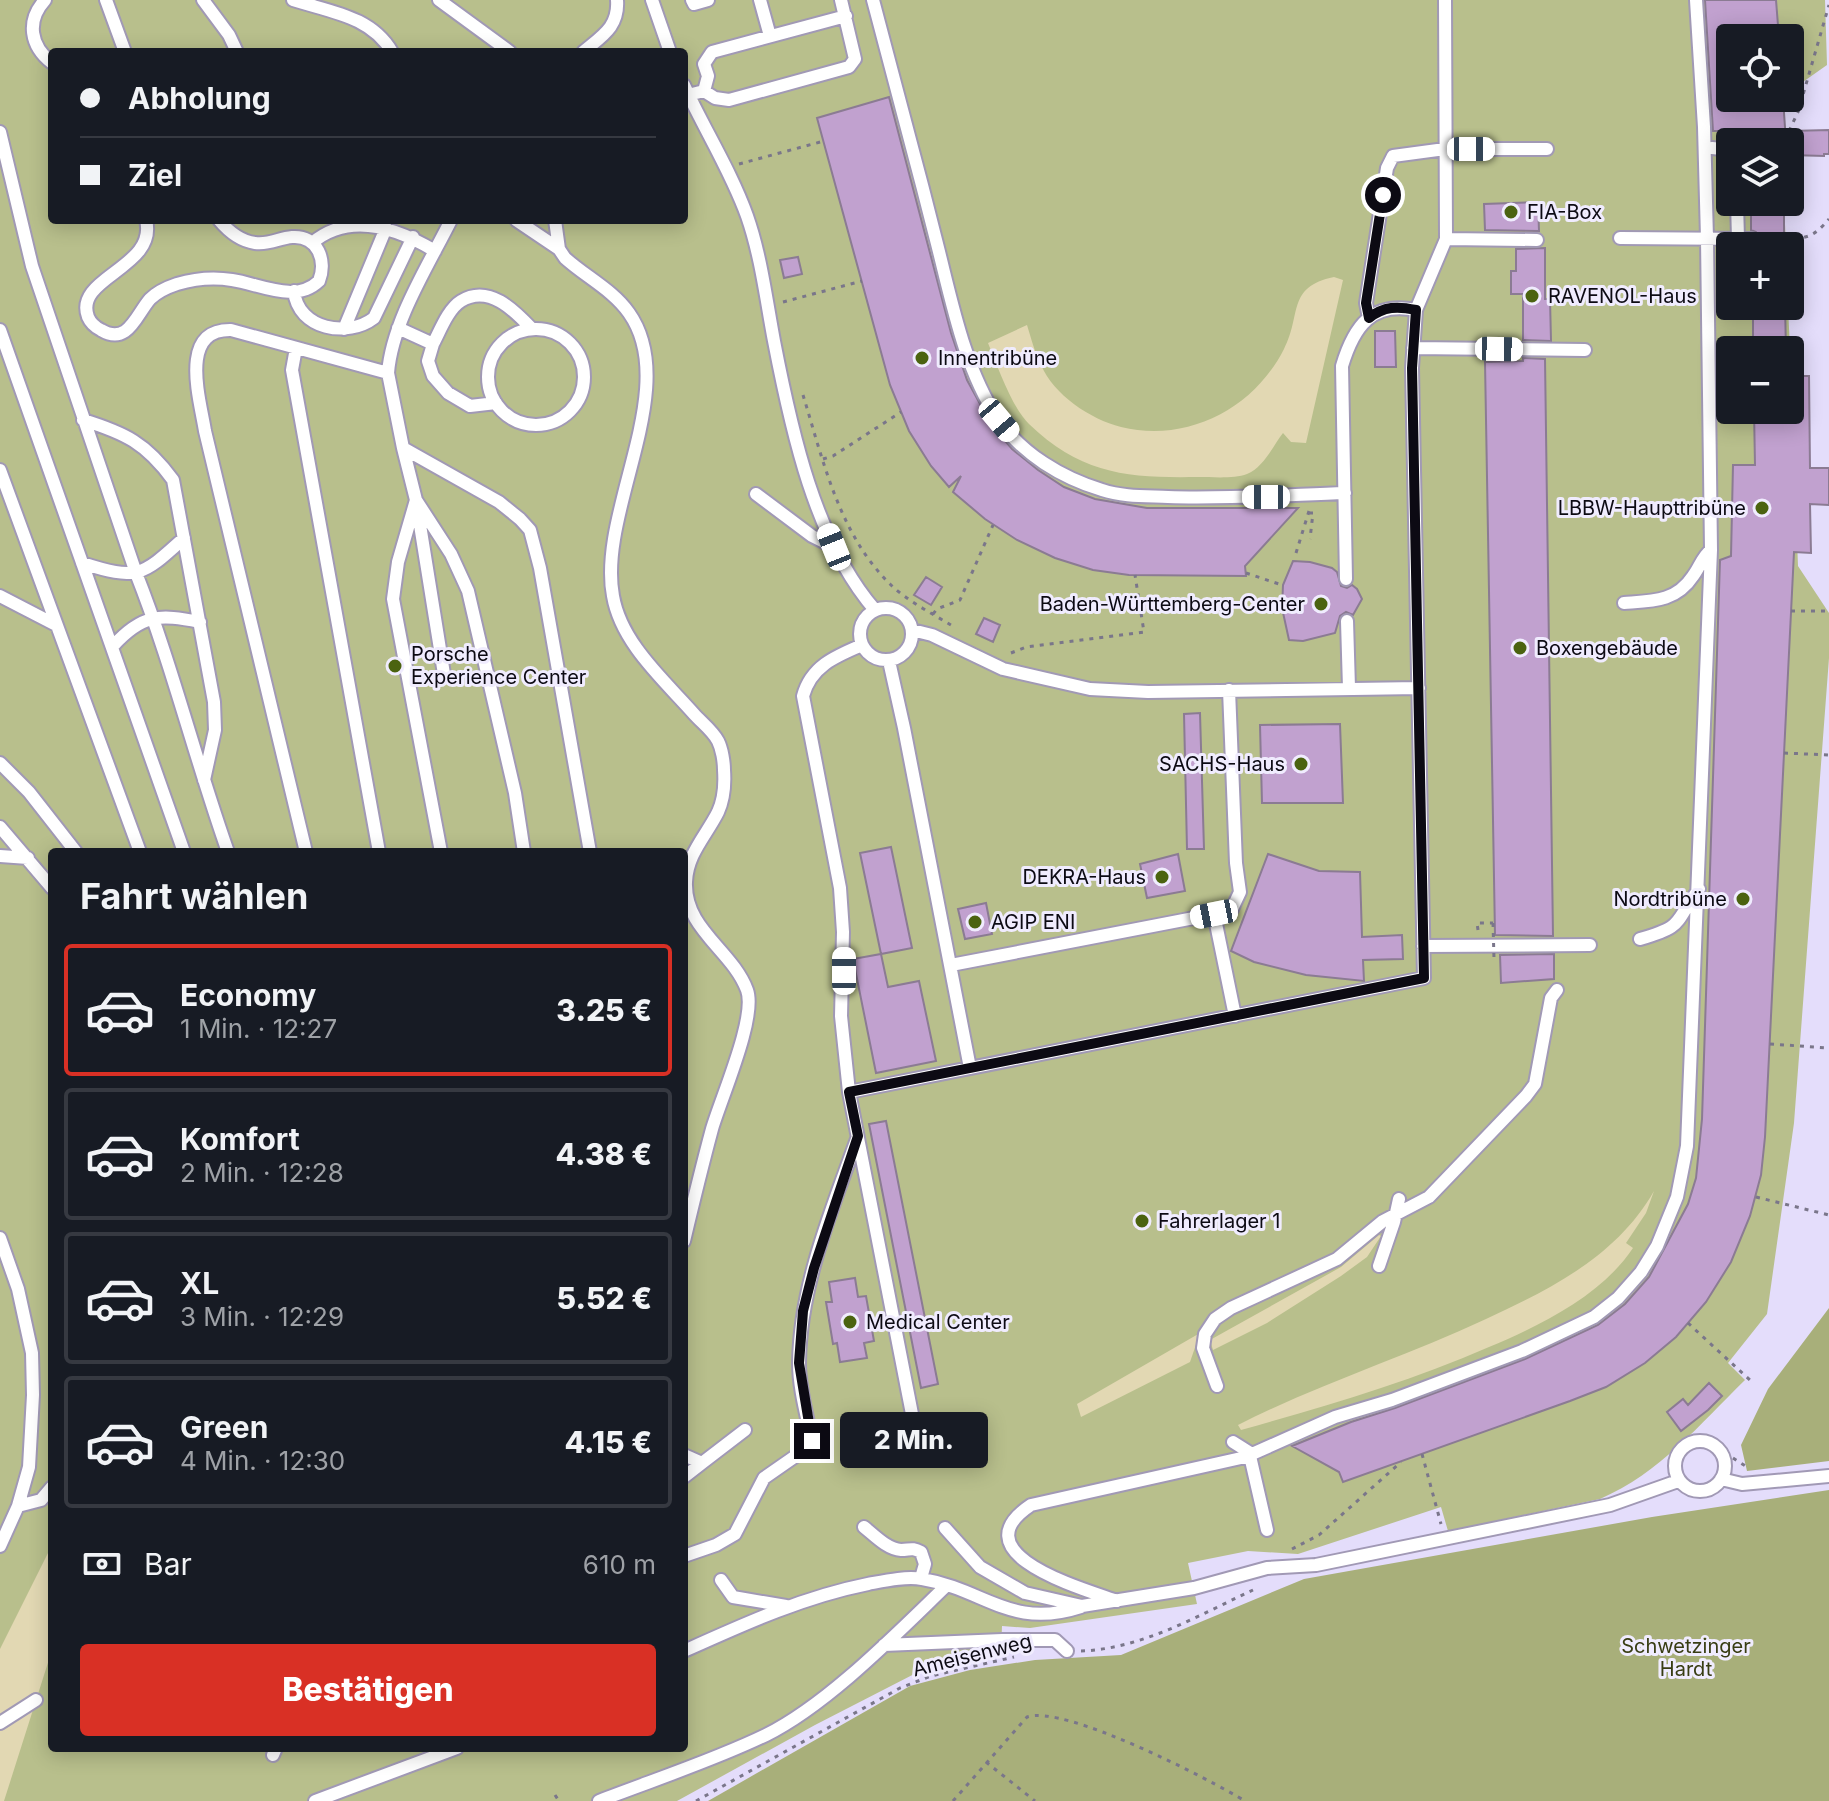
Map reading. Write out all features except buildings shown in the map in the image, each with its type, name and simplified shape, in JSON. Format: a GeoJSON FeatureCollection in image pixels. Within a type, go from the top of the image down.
{"type":"FeatureCollection","features":[{"type":"Feature","properties":{"kind":"lane"},"geometry":{"type":"LineString","coordinates":[[45,0],[35,15],[32,34],[39,50],[48,59]]}},
{"type":"Feature","properties":{"kind":"lane"},"geometry":{"type":"LineString","coordinates":[[106,0],[124,48]]}},
{"type":"Feature","properties":{"kind":"lane"},"geometry":{"type":"LineString","coordinates":[[203,0],[235,48]]}},
{"type":"Feature","properties":{"kind":"lane"},"geometry":{"type":"LineString","coordinates":[[439,0],[505,48]]}},
{"type":"Feature","properties":{"kind":"lane"},"geometry":{"type":"LineString","coordinates":[[587,48],[617,18],[617,0]]}},
{"type":"Feature","properties":{"kind":"lane"},"geometry":{"type":"LineString","coordinates":[[652,0],[669,48]]}},
{"type":"Feature","properties":{"kind":"lane"},"geometry":{"type":"LineString","coordinates":[[692,0],[694,4],[708,0]]}},
{"type":"Feature","properties":{"kind":"lane"},"geometry":{"type":"LineString","coordinates":[[760,0],[770,36]]}},
{"type":"Feature","properties":{"kind":"lane"},"geometry":{"type":"LineString","coordinates":[[688,89],[729,100],[849,67],[855,59],[841,0]]}},
{"type":"Feature","properties":{"kind":"lane"},"geometry":{"type":"LineString","coordinates":[[873,0],[950,291],[978,383],[999,420],[1017,441],[1037,458],[1067,476],[1103,491],[1134,496],[1266,497],[1345,493]]}},
{"type":"Feature","properties":{"kind":"lane"},"geometry":{"type":"LineString","coordinates":[[1425,992],[1413,348],[1416,310],[1446,239],[1445,0]]}},
{"type":"Feature","properties":{"kind":"lane"},"geometry":{"type":"LineString","coordinates":[[1120,1602],[1034,1569],[1015,1552],[1009,1536],[1012,1522],[1019,1513],[1031,1505],[1251,1455],[1335,1417],[1392,1400],[1566,1332],[1594,1317],[1618,1298],[1641,1272],[1657,1246],[1677,1197],[1687,1146],[1711,550],[1704,127],[1696,0]]}},
{"type":"Feature","properties":{"kind":"lane"},"geometry":{"type":"LineString","coordinates":[[297,1],[343,14],[374,29],[390,48]]}},
{"type":"Feature","properties":{"kind":"lane"},"geometry":{"type":"LineString","coordinates":[[704,91],[708,76],[704,64],[712,52],[846,16]]}},
{"type":"Feature","properties":{"kind":"lane"},"geometry":{"type":"LineString","coordinates":[[688,93],[747,216],[759,259],[794,429],[819,510],[834,547],[861,594],[875,610]]}},
{"type":"Feature","properties":{"kind":"lane"},"geometry":{"type":"LineString","coordinates":[[0,132],[32,266],[153,617],[227,848]]}},
{"type":"Feature","properties":{"kind":"lane"},"geometry":{"type":"LineString","coordinates":[[1712,148],[1716,148]]}},
{"type":"Feature","properties":{"kind":"lane"},"geometry":{"type":"LineString","coordinates":[[1369,318],[1366,303],[1390,160],[1401,153],[1445,149],[1547,149]]}},
{"type":"Feature","properties":{"kind":"lane"},"geometry":{"type":"LineString","coordinates":[[1620,238],[1745,239],[1740,216]]}},
{"type":"Feature","properties":{"kind":"lane"},"geometry":{"type":"LineString","coordinates":[[147,224],[148,232],[142,248],[99,284],[87,303],[91,323],[105,332],[114,334],[129,329],[155,294],[187,281],[230,279],[280,292],[315,285],[322,275],[323,261],[312,243],[291,236],[269,244],[251,243],[223,224]]}},
{"type":"Feature","properties":{"kind":"lane"},"geometry":{"type":"LineString","coordinates":[[444,674],[416,500],[388,373],[398,328],[449,224]]}},
{"type":"Feature","properties":{"kind":"lane"},"geometry":{"type":"LineString","coordinates":[[522,224],[559,249],[579,270],[621,303],[631,316],[645,352],[646,394],[610,576],[616,611],[637,649],[718,741],[724,764],[725,787],[718,811],[693,851],[688,870]]}},
{"type":"Feature","properties":{"kind":"lane"},"geometry":{"type":"LineString","coordinates":[[556,224],[559,249]]}},
{"type":"Feature","properties":{"kind":"lane"},"geometry":{"type":"LineString","coordinates":[[312,243],[332,229],[377,225],[413,237],[435,251]]}},
{"type":"Feature","properties":{"kind":"lane"},"geometry":{"type":"LineString","coordinates":[[344,329],[386,228]]}},
{"type":"Feature","properties":{"kind":"lane"},"geometry":{"type":"LineString","coordinates":[[294,291],[299,306],[325,328],[344,329],[365,325],[374,318],[413,237]]}},
{"type":"Feature","properties":{"kind":"lane"},"geometry":{"type":"LineString","coordinates":[[1446,239],[1537,240]]}},
{"type":"Feature","properties":{"kind":"lane"},"geometry":{"type":"LineString","coordinates":[[496,403],[470,406],[448,393],[433,376],[428,361],[433,344],[459,302],[475,296],[494,298],[510,306],[532,329]]}},
{"type":"Feature","properties":{"kind":"lane"},"geometry":{"type":"LineString","coordinates":[[1346,579],[1342,366],[1350,344],[1369,318],[1381,309],[1391,307],[1416,310]]}},
{"type":"Feature","properties":{"kind":"lane"},"geometry":{"type":"LineString","coordinates":[[398,328],[433,344]]}},
{"type":"Feature","properties":{"kind":"lane"},"geometry":{"type":"LineString","coordinates":[[532,329],[548,330],[562,336],[581,359],[584,374],[583,389],[567,415],[538,425],[522,423],[507,416],[489,388],[488,372],[492,356],[502,342],[516,333],[532,329]]}},
{"type":"Feature","properties":{"kind":"lane"},"geometry":{"type":"LineString","coordinates":[[0,330],[183,848]]}},
{"type":"Feature","properties":{"kind":"lane"},"geometry":{"type":"LineString","coordinates":[[305,848],[223,507],[195,373],[196,361],[203,343],[214,332],[223,330],[244,332],[388,373]]}},
{"type":"Feature","properties":{"kind":"lane"},"geometry":{"type":"LineString","coordinates":[[296,348],[292,370],[378,848]]}},
{"type":"Feature","properties":{"kind":"lane"},"geometry":{"type":"LineString","coordinates":[[1413,348],[1585,350]]}},
{"type":"Feature","properties":{"kind":"lane"},"geometry":{"type":"LineString","coordinates":[[83,420],[113,429],[152,452],[173,480],[214,702],[215,730],[204,783]]}},
{"type":"Feature","properties":{"kind":"lane"},"geometry":{"type":"LineString","coordinates":[[403,448],[499,502],[530,530],[540,568],[589,848]]}},
{"type":"Feature","properties":{"kind":"lane"},"geometry":{"type":"LineString","coordinates":[[0,470],[139,848]]}},
{"type":"Feature","properties":{"kind":"lane"},"geometry":{"type":"LineString","coordinates":[[756,494],[812,536],[834,547]]}},
{"type":"Feature","properties":{"kind":"lane"},"geometry":{"type":"LineString","coordinates":[[416,500],[398,562],[393,599],[440,848]]}},
{"type":"Feature","properties":{"kind":"lane"},"geometry":{"type":"LineString","coordinates":[[416,500],[451,554],[468,591],[515,793],[523,848]]}},
{"type":"Feature","properties":{"kind":"lane"},"geometry":{"type":"LineString","coordinates":[[82,563],[110,572],[145,571],[184,538]]}},
{"type":"Feature","properties":{"kind":"lane"},"geometry":{"type":"LineString","coordinates":[[1624,603],[1666,600],[1678,594],[1711,550]]}},
{"type":"Feature","properties":{"kind":"lane"},"geometry":{"type":"LineString","coordinates":[[0,596],[56,625]]}},
{"type":"Feature","properties":{"kind":"lane"},"geometry":{"type":"LineString","coordinates":[[893,609],[901,613],[908,619],[912,630],[910,645],[905,653],[889,661],[873,657],[862,645],[860,629],[863,621],[875,610],[893,609]]}},
{"type":"Feature","properties":{"kind":"lane"},"geometry":{"type":"LineString","coordinates":[[113,646],[128,629],[153,617],[168,616],[200,622]]}},
{"type":"Feature","properties":{"kind":"lane"},"geometry":{"type":"LineString","coordinates":[[1347,621],[1349,688]]}},
{"type":"Feature","properties":{"kind":"lane"},"geometry":{"type":"LineString","coordinates":[[912,630],[932,635],[1003,669],[1090,689],[1419,688]]}},
{"type":"Feature","properties":{"kind":"lane"},"geometry":{"type":"LineString","coordinates":[[862,645],[831,659],[816,670],[803,696],[840,888],[844,945],[841,1016],[849,1092],[921,1460]]}},
{"type":"Feature","properties":{"kind":"lane"},"geometry":{"type":"LineString","coordinates":[[889,661],[970,1068]]}},
{"type":"Feature","properties":{"kind":"lane"},"geometry":{"type":"LineString","coordinates":[[951,965],[1232,909],[1240,892],[1236,863],[1229,690]]}},
{"type":"Feature","properties":{"kind":"lane"},"geometry":{"type":"LineString","coordinates":[[0,763],[29,792],[73,848]]}},
{"type":"Feature","properties":{"kind":"lane"},"geometry":{"type":"LineString","coordinates":[[0,827],[48,883]]}},
{"type":"Feature","properties":{"kind":"lane"},"geometry":{"type":"LineString","coordinates":[[0,856],[28,858]]}},
{"type":"Feature","properties":{"kind":"lane"},"geometry":{"type":"LineString","coordinates":[[1640,939],[1670,930],[1678,923],[1699,889]]}},
{"type":"Feature","properties":{"kind":"lane"},"geometry":{"type":"LineString","coordinates":[[688,905],[695,922],[738,973],[748,992],[748,1016],[712,1129],[688,1225]]}},
{"type":"Feature","properties":{"kind":"lane"},"geometry":{"type":"LineString","coordinates":[[1214,914],[1235,1016]]}},
{"type":"Feature","properties":{"kind":"lane"},"geometry":{"type":"LineString","coordinates":[[1423,946],[1590,945]]}},
{"type":"Feature","properties":{"kind":"lane"},"geometry":{"type":"LineString","coordinates":[[849,1092],[1424,978]]}},
{"type":"Feature","properties":{"kind":"lane"},"geometry":{"type":"LineString","coordinates":[[1217,1386],[1203,1348],[1205,1334],[1215,1319],[1231,1308],[1337,1259],[1383,1221],[1429,1197],[1535,1084],[1551,998],[1557,990]]}},
{"type":"Feature","properties":{"kind":"lane"},"geometry":{"type":"LineString","coordinates":[[688,1555],[716,1545],[735,1534],[764,1478],[810,1446],[812,1441],[799,1363],[803,1311],[858,1136]]}},
{"type":"Feature","properties":{"kind":"lane"},"geometry":{"type":"LineString","coordinates":[[1379,1266],[1399,1199]]}},
{"type":"Feature","properties":{"kind":"lane"},"geometry":{"type":"LineString","coordinates":[[0,1238],[18,1289],[32,1353],[33,1431],[29,1467],[18,1506],[0,1546]]}},
{"type":"Feature","properties":{"kind":"lane"},"geometry":{"type":"LineString","coordinates":[[688,1474],[745,1430]]}},
{"type":"Feature","properties":{"kind":"lane"},"geometry":{"type":"LineString","coordinates":[[1233,1442],[1251,1455],[1267,1530]]}},
{"type":"Feature","properties":{"kind":"lane"},"geometry":{"type":"LineString","coordinates":[[1692,1442],[1707,1442],[1720,1451],[1725,1465],[1721,1479],[1708,1490],[1700,1492],[1684,1487],[1678,1481],[1674,1466],[1679,1451],[1692,1442]]}},
{"type":"Feature","properties":{"kind":"lane"},"geometry":{"type":"LineString","coordinates":[[688,1457],[702,1463]]}},
{"type":"Feature","properties":{"kind":"lane"},"geometry":{"type":"LineString","coordinates":[[1721,1479],[1742,1484],[1829,1476]]}},
{"type":"Feature","properties":{"kind":"lane"},"geometry":{"type":"LineString","coordinates":[[688,1649],[786,1606],[872,1583],[921,1578],[995,1606],[1024,1613],[1056,1615],[1082,1606],[1194,1588],[1267,1568],[1316,1565],[1610,1505],[1678,1481]]}},
{"type":"Feature","properties":{"kind":"lane"},"geometry":{"type":"LineString","coordinates":[[18,1506],[41,1500],[48,1492]]}},
{"type":"Feature","properties":{"kind":"lane"},"geometry":{"type":"LineString","coordinates":[[864,1527],[885,1544],[900,1550],[913,1547],[921,1552],[925,1564],[921,1578]]}},
{"type":"Feature","properties":{"kind":"lane"},"geometry":{"type":"LineString","coordinates":[[945,1528],[980,1567],[1025,1593],[1082,1606]]}},
{"type":"Feature","properties":{"kind":"lane"},"geometry":{"type":"LineString","coordinates":[[721,1580],[733,1597],[786,1606]]}},
{"type":"Feature","properties":{"kind":"lane"},"geometry":{"type":"LineString","coordinates":[[599,1801],[766,1735],[805,1711],[884,1645],[946,1586]]}},
{"type":"Feature","properties":{"kind":"lane"},"geometry":{"type":"LineString","coordinates":[[884,1645],[1055,1640],[1067,1651]]}},
{"type":"Feature","properties":{"kind":"lane"},"geometry":{"type":"LineString","coordinates":[[0,1723],[36,1700]]}},
{"type":"Feature","properties":{"kind":"lane"},"geometry":{"type":"LineString","coordinates":[[315,1801],[446,1752]]}},
{"type":"Feature","properties":{"kind":"path"},"geometry":{"type":"LineString","coordinates":[[1790,128],[1798,112],[1829,5]]}},
{"type":"Feature","properties":{"kind":"path"},"geometry":{"type":"LineString","coordinates":[[733,154],[739,164],[824,141]]}},
{"type":"Feature","properties":{"kind":"path"},"geometry":{"type":"LineString","coordinates":[[1804,238],[1819,231],[1829,219]]}},
{"type":"Feature","properties":{"kind":"path"},"geometry":{"type":"LineString","coordinates":[[783,302],[862,281]]}},
{"type":"Feature","properties":{"kind":"path"},"geometry":{"type":"LineString","coordinates":[[803,394],[834,496],[866,555],[891,585],[959,629]]}},
{"type":"Feature","properties":{"kind":"path"},"geometry":{"type":"LineString","coordinates":[[823,459],[833,456],[901,412]]}},
{"type":"Feature","properties":{"kind":"path"},"geometry":{"type":"LineString","coordinates":[[1309,513],[1313,513],[1310,539]]}},
{"type":"Feature","properties":{"kind":"path"},"geometry":{"type":"LineString","coordinates":[[933,614],[937,609],[960,600],[993,525]]}},
{"type":"Feature","properties":{"kind":"path"},"geometry":{"type":"LineString","coordinates":[[1246,573],[1279,584]]}},
{"type":"Feature","properties":{"kind":"path"},"geometry":{"type":"LineString","coordinates":[[998,652],[1012,653],[1026,647],[1144,632],[1135,575]]}},
{"type":"Feature","properties":{"kind":"path"},"geometry":{"type":"LineString","coordinates":[[1791,611],[1829,611]]}},
{"type":"Feature","properties":{"kind":"path"},"geometry":{"type":"LineString","coordinates":[[1784,753],[1829,755]]}},
{"type":"Feature","properties":{"kind":"path"},"geometry":{"type":"LineString","coordinates":[[1490,929],[1477,930],[1477,923],[1493,923],[1494,959]]}},
{"type":"Feature","properties":{"kind":"path"},"geometry":{"type":"LineString","coordinates":[[1770,1044],[1829,1048]]}},
{"type":"Feature","properties":{"kind":"path"},"geometry":{"type":"LineString","coordinates":[[1756,1197],[1829,1215]]}},
{"type":"Feature","properties":{"kind":"path"},"geometry":{"type":"LineString","coordinates":[[1688,1323],[1751,1381]]}},
{"type":"Feature","properties":{"kind":"path"},"geometry":{"type":"LineString","coordinates":[[1422,1454],[1445,1539]]}},
{"type":"Feature","properties":{"kind":"path"},"geometry":{"type":"LineString","coordinates":[[1267,1568],[1319,1535],[1401,1462]]}},
{"type":"Feature","properties":{"kind":"path"},"geometry":{"type":"LineString","coordinates":[[1067,1651],[1097,1650],[1145,1639],[1256,1588]]}},
{"type":"Feature","properties":{"kind":"path","name":"Ameisenweg"},"geometry":{"type":"LineString","coordinates":[[696,1801],[900,1688],[931,1676],[1021,1655]]}},
{"type":"Feature","properties":{"kind":"path"},"geometry":{"type":"LineString","coordinates":[[953,1801],[1027,1717],[1037,1714],[1127,1743],[1180,1766],[1245,1801]]}},
{"type":"Feature","properties":{"kind":"path"},"geometry":{"type":"LineString","coordinates":[[986,1762],[1035,1801]]}},
{"type":"Feature","properties":{"kind":"path"},"geometry":{"type":"LineString","coordinates":[[555,1795],[559,1801]]}},
{"type":"Feature","properties":{"kind":"green space"},"geometry":{"type":"Polygon","coordinates":[[[0,0],[1825,0],[1827,65],[1804,81],[1804,24],[1716,24],[1716,112],[1783,112],[1783,128],[1716,128],[1716,216],[1785,216],[1785,232],[1716,232],[1716,320],[1789,320],[1789,336],[1716,336],[1716,424],[1793,424],[1798,566],[1829,613],[1829,658],[1794,1123],[1767,1314],[1728,1363],[1745,1380],[1660,1462],[1642,1476],[1600,1499],[1448,1531],[1441,1507],[1298,1554],[1248,1551],[1188,1563],[1197,1604],[1030,1628],[1002,1626],[1001,1650],[924,1669],[677,1801],[0,1801],[0,0]],[[1710,1383],[1698,1394],[1701,1407],[1667,1412],[1680,1430],[1722,1396],[1710,1383]]]}},
{"type":"Feature","properties":{"kind":"green space"},"geometry":{"type":"Polygon","coordinates":[[[1829,1308],[1829,1461],[1747,1471],[1741,1445],[1768,1389],[1829,1308]]]}},
{"type":"Feature","properties":{"kind":"green space","name":"Schwetzinger Hardt"},"geometry":{"type":"Polygon","coordinates":[[[1829,1490],[1829,1801],[708,1801],[910,1686],[970,1670],[1035,1660],[1121,1655],[1304,1579],[1652,1517],[1829,1490]]]}},
{"type":"Feature","properties":{"kind":"sand"},"geometry":{"type":"Polygon","coordinates":[[[1334,277],[1343,280],[1306,443],[1291,442],[1283,433],[1258,467],[1242,476],[1128,474],[1108,470],[1068,454],[1022,416],[988,343],[1027,325],[1047,376],[1074,404],[1097,418],[1121,427],[1145,431],[1170,430],[1215,417],[1255,389],[1284,349],[1302,295],[1308,288],[1334,277]]]}},
{"type":"Feature","properties":{"kind":"sand"},"geometry":{"type":"Polygon","coordinates":[[[1654,1191],[1646,1213],[1626,1243],[1633,1248],[1620,1265],[1587,1295],[1549,1319],[1459,1360],[1398,1382],[1241,1430],[1238,1425],[1299,1396],[1455,1333],[1558,1282],[1602,1252],[1621,1234],[1654,1191]]]}},
{"type":"Feature","properties":{"kind":"sand"},"geometry":{"type":"Polygon","coordinates":[[[1379,1235],[1367,1257],[1341,1276],[1267,1323],[1213,1350],[1210,1340],[1341,1267],[1379,1235]]]}},
{"type":"Feature","properties":{"kind":"sand"},"geometry":{"type":"Polygon","coordinates":[[[1200,1333],[1190,1362],[1081,1417],[1077,1404],[1200,1333]]]}},
{"type":"Feature","properties":{"kind":"sand"},"geometry":{"type":"Polygon","coordinates":[[[48,1553],[48,1663],[4,1801],[0,1801],[0,1649],[48,1553]]]}},
{"type":"Feature","properties":{"kind":"place","name":"FIA-Box"},"geometry":{"type":"Point","coordinates":[1511,212]}},
{"type":"Feature","properties":{"kind":"place","name":"RAVENOL-Haus"},"geometry":{"type":"Point","coordinates":[1532,296]}},
{"type":"Feature","properties":{"kind":"place","name":"Innentribüne"},"geometry":{"type":"Point","coordinates":[922,358]}},
{"type":"Feature","properties":{"kind":"place","name":"LBBW-Haupttribüne"},"geometry":{"type":"Point","coordinates":[1762,508]}},
{"type":"Feature","properties":{"kind":"place","name":"Baden-Württemberg-Center"},"geometry":{"type":"Point","coordinates":[1321,604]}},
{"type":"Feature","properties":{"kind":"place","name":"Boxengebäude"},"geometry":{"type":"Point","coordinates":[1520,648]}},
{"type":"Feature","properties":{"kind":"place","name":"Porsche Experience Center"},"geometry":{"type":"Point","coordinates":[395,666]}},
{"type":"Feature","properties":{"kind":"place","name":"SACHS-Haus"},"geometry":{"type":"Point","coordinates":[1301,764]}},
{"type":"Feature","properties":{"kind":"place","name":"DEKRA-Haus"},"geometry":{"type":"Point","coordinates":[1162,877]}},
{"type":"Feature","properties":{"kind":"place","name":"Nordtribüne"},"geometry":{"type":"Point","coordinates":[1743,899]}},
{"type":"Feature","properties":{"kind":"place","name":"AGIP ENI"},"geometry":{"type":"Point","coordinates":[975,922]}},
{"type":"Feature","properties":{"kind":"place","name":"Fahrerlager 1"},"geometry":{"type":"Point","coordinates":[1142,1221]}},
{"type":"Feature","properties":{"kind":"place","name":"Medical Center"},"geometry":{"type":"Point","coordinates":[850,1322]}},
{"type":"Feature","properties":{"kind":"route"},"geometry":{"type":"LineString","coordinates":[[812,1441],[799,1363],[803,1311],[858,1136],[849,1092],[1424,978],[1412,368],[1416,310],[1391,307],[1381,309],[1369,318],[1366,303],[1383,195]]}}]}
